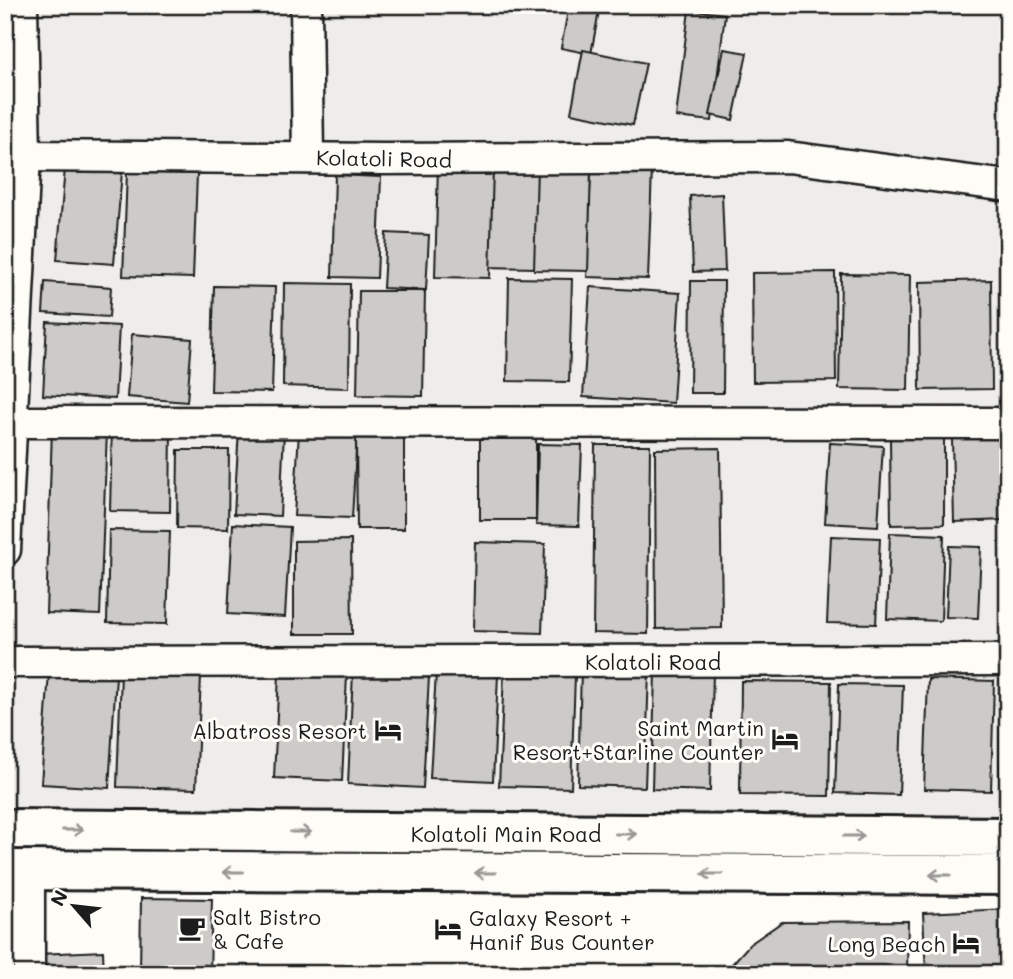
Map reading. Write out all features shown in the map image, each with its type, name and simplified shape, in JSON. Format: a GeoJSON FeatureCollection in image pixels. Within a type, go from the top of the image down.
{"type":"FeatureCollection","features":[{"type":"Feature","properties":{"kind":"highway","name":"Kolatoli Main Road"},"geometry":{"type":"LineString","coordinates":[[5,830],[1008,837]]}},
{"type":"Feature","properties":{"kind":"highway","name":"Kolatoli Main Road"},"geometry":{"type":"LineString","coordinates":[[17,871],[1008,875]]}},
{"type":"Feature","properties":{"kind":"street"},"geometry":{"type":"LineString","coordinates":[[5,550],[13,422],[12,298],[25,156],[14,63],[22,5]]}},
{"type":"Feature","properties":{"kind":"street"},"geometry":{"type":"LineString","coordinates":[[306,5],[308,157]]}},
{"type":"Feature","properties":{"kind":"street","name":"Kolatoli Road"},"geometry":{"type":"LineString","coordinates":[[25,156],[398,159],[788,156],[1008,186]]}},
{"type":"Feature","properties":{"kind":"street"},"geometry":{"type":"LineString","coordinates":[[13,422],[1008,423]]}},
{"type":"Feature","properties":{"kind":"street","name":"Kolatoli Road"},"geometry":{"type":"LineString","coordinates":[[5,662],[1008,660]]}},
{"type":"Feature","properties":{"kind":"street"},"geometry":{"type":"LineString","coordinates":[[17,871],[29,974]]}},
{"type":"Feature","properties":{"kind":"shaded area"},"geometry":{"type":"Polygon","coordinates":[[[5,5],[1008,5],[1008,842],[5,835],[5,5]]]}},
{"type":"Feature","properties":{"kind":"building"},"geometry":{"type":"Polygon","coordinates":[[[569,5],[599,11],[591,54],[561,48],[569,5]]]}},
{"type":"Feature","properties":{"kind":"building"},"geometry":{"type":"Polygon","coordinates":[[[689,10],[725,14],[712,121],[676,117],[689,10]]]}},
{"type":"Feature","properties":{"kind":"building"},"geometry":{"type":"Polygon","coordinates":[[[724,49],[747,53],[733,120],[710,115],[724,49]]]}},
{"type":"Feature","properties":{"kind":"building"},"geometry":{"type":"Polygon","coordinates":[[[583,50],[646,63],[633,125],[571,113],[583,50]]]}},
{"type":"Feature","properties":{"kind":"building"},"geometry":{"type":"Polygon","coordinates":[[[490,159],[539,161],[536,268],[486,267],[490,159]]]}},
{"type":"Feature","properties":{"kind":"building"},"geometry":{"type":"Polygon","coordinates":[[[438,165],[493,166],[490,278],[435,277],[438,165]]]}},
{"type":"Feature","properties":{"kind":"building"},"geometry":{"type":"Polygon","coordinates":[[[591,167],[652,169],[648,279],[587,277],[591,167]]]}},
{"type":"Feature","properties":{"kind":"building"},"geometry":{"type":"Polygon","coordinates":[[[65,168],[122,172],[114,264],[57,260],[65,168]]]}},
{"type":"Feature","properties":{"kind":"building"},"geometry":{"type":"Polygon","coordinates":[[[537,168],[591,169],[588,271],[534,270],[537,168]]]}},
{"type":"Feature","properties":{"kind":"building"},"geometry":{"type":"Polygon","coordinates":[[[127,172],[197,174],[193,278],[123,276],[127,172]]]}},
{"type":"Feature","properties":{"kind":"building"},"geometry":{"type":"Polygon","coordinates":[[[335,175],[381,177],[377,278],[332,277],[335,175]]]}},
{"type":"Feature","properties":{"kind":"building"},"geometry":{"type":"Polygon","coordinates":[[[722,194],[725,271],[693,272],[690,196],[722,194]]]}},
{"type":"Feature","properties":{"kind":"building"},"geometry":{"type":"Polygon","coordinates":[[[386,233],[429,235],[426,290],[383,288],[386,233]]]}},
{"type":"Feature","properties":{"kind":"building"},"geometry":{"type":"Polygon","coordinates":[[[835,272],[836,381],[753,382],[752,273],[835,272]]]}},
{"type":"Feature","properties":{"kind":"building"},"geometry":{"type":"Polygon","coordinates":[[[841,274],[910,275],[908,390],[839,389],[841,274]]]}},
{"type":"Feature","properties":{"kind":"building"},"geometry":{"type":"Polygon","coordinates":[[[509,278],[572,279],[569,382],[507,381],[509,278]]]}},
{"type":"Feature","properties":{"kind":"building"},"geometry":{"type":"Polygon","coordinates":[[[991,280],[992,389],[920,390],[919,282],[991,280]]]}},
{"type":"Feature","properties":{"kind":"building"},"geometry":{"type":"Polygon","coordinates":[[[691,281],[724,281],[723,393],[690,393],[691,281]]]}},
{"type":"Feature","properties":{"kind":"building"},"geometry":{"type":"Polygon","coordinates":[[[45,282],[111,287],[109,317],[43,313],[45,282]]]}},
{"type":"Feature","properties":{"kind":"building"},"geometry":{"type":"Polygon","coordinates":[[[284,283],[350,284],[349,388],[283,386],[284,283]]]}},
{"type":"Feature","properties":{"kind":"building"},"geometry":{"type":"Polygon","coordinates":[[[214,286],[275,287],[272,392],[211,391],[214,286]]]}},
{"type":"Feature","properties":{"kind":"building"},"geometry":{"type":"Polygon","coordinates":[[[590,287],[680,293],[673,403],[583,397],[590,287]]]}},
{"type":"Feature","properties":{"kind":"building"},"geometry":{"type":"Polygon","coordinates":[[[359,291],[425,291],[423,396],[357,395],[359,291]]]}},
{"type":"Feature","properties":{"kind":"building"},"geometry":{"type":"Polygon","coordinates":[[[47,322],[119,326],[115,399],[43,395],[47,322]]]}},
{"type":"Feature","properties":{"kind":"building"},"geometry":{"type":"Polygon","coordinates":[[[132,334],[192,339],[187,402],[127,397],[132,334]]]}},
{"type":"Feature","properties":{"kind":"building"},"geometry":{"type":"Polygon","coordinates":[[[112,428],[171,428],[170,512],[110,511],[112,428]]]}},
{"type":"Feature","properties":{"kind":"building"},"geometry":{"type":"Polygon","coordinates":[[[52,429],[107,430],[100,615],[46,613],[52,429]]]}},
{"type":"Feature","properties":{"kind":"building"},"geometry":{"type":"Polygon","coordinates":[[[239,429],[284,431],[280,516],[234,514],[239,429]]]}},
{"type":"Feature","properties":{"kind":"building"},"geometry":{"type":"Polygon","coordinates":[[[299,431],[357,433],[352,518],[294,516],[299,431]]]}},
{"type":"Feature","properties":{"kind":"building"},"geometry":{"type":"Polygon","coordinates":[[[536,433],[536,520],[480,520],[480,434],[536,433]]]}},
{"type":"Feature","properties":{"kind":"building"},"geometry":{"type":"Polygon","coordinates":[[[944,436],[944,524],[891,525],[890,437],[944,436]]]}},
{"type":"Feature","properties":{"kind":"building"},"geometry":{"type":"Polygon","coordinates":[[[1004,436],[1006,520],[954,522],[952,438],[1004,436]]]}},
{"type":"Feature","properties":{"kind":"building"},"geometry":{"type":"Polygon","coordinates":[[[356,437],[404,437],[404,529],[357,529],[356,437]]]}},
{"type":"Feature","properties":{"kind":"building"},"geometry":{"type":"Polygon","coordinates":[[[830,443],[883,446],[878,526],[825,523],[830,443]]]}},
{"type":"Feature","properties":{"kind":"building"},"geometry":{"type":"Polygon","coordinates":[[[538,444],[582,445],[579,526],[536,525],[538,444]]]}},
{"type":"Feature","properties":{"kind":"building"},"geometry":{"type":"Polygon","coordinates":[[[595,445],[650,445],[648,634],[593,633],[595,445]]]}},
{"type":"Feature","properties":{"kind":"building"},"geometry":{"type":"Polygon","coordinates":[[[720,448],[722,628],[656,629],[655,449],[720,448]]]}},
{"type":"Feature","properties":{"kind":"building"},"geometry":{"type":"Polygon","coordinates":[[[178,450],[229,450],[228,529],[177,528],[178,450]]]}},
{"type":"Feature","properties":{"kind":"building"},"geometry":{"type":"Polygon","coordinates":[[[233,524],[290,527],[285,617],[228,614],[233,524]]]}},
{"type":"Feature","properties":{"kind":"building"},"geometry":{"type":"Polygon","coordinates":[[[109,530],[170,531],[167,624],[107,623],[109,530]]]}},
{"type":"Feature","properties":{"kind":"building"},"geometry":{"type":"Polygon","coordinates":[[[890,533],[944,535],[941,621],[887,619],[890,533]]]}},
{"type":"Feature","properties":{"kind":"building"},"geometry":{"type":"Polygon","coordinates":[[[831,536],[880,538],[876,624],[827,623],[831,536]]]}},
{"type":"Feature","properties":{"kind":"building"},"geometry":{"type":"Polygon","coordinates":[[[351,540],[352,634],[294,634],[294,541],[351,540]]]}},
{"type":"Feature","properties":{"kind":"building"},"geometry":{"type":"Polygon","coordinates":[[[475,542],[545,544],[542,633],[473,631],[475,542]]]}},
{"type":"Feature","properties":{"kind":"building"},"geometry":{"type":"Polygon","coordinates":[[[949,546],[981,547],[978,618],[946,617],[949,546]]]}},
{"type":"Feature","properties":{"kind":"building"},"geometry":{"type":"Polygon","coordinates":[[[581,669],[649,671],[645,787],[578,785],[581,669]]]}},
{"type":"Feature","properties":{"kind":"building"},"geometry":{"type":"Polygon","coordinates":[[[655,671],[713,672],[710,791],[652,789],[655,671]]]}},
{"type":"Feature","properties":{"kind":"building"},"geometry":{"type":"Polygon","coordinates":[[[49,672],[116,676],[109,788],[41,784],[49,672]]]}},
{"type":"Feature","properties":{"kind":"building","name":"Albatross Resort"},"geometry":{"type":"Polygon","coordinates":[[[353,672],[429,676],[423,788],[348,784],[353,672]]]}},
{"type":"Feature","properties":{"kind":"building"},"geometry":{"type":"Polygon","coordinates":[[[436,672],[498,675],[493,781],[430,778],[436,672]]]}},
{"type":"Feature","properties":{"kind":"building"},"geometry":{"type":"Polygon","coordinates":[[[504,672],[575,675],[571,788],[499,786],[504,672]]]}},
{"type":"Feature","properties":{"kind":"building"},"geometry":{"type":"Polygon","coordinates":[[[121,673],[201,676],[196,789],[117,787],[121,673]]]}},
{"type":"Feature","properties":{"kind":"building"},"geometry":{"type":"Polygon","coordinates":[[[279,673],[347,675],[342,781],[274,778],[279,673]]]}},
{"type":"Feature","properties":{"kind":"building"},"geometry":{"type":"Polygon","coordinates":[[[928,679],[994,681],[991,791],[924,789],[928,679]]]}},
{"type":"Feature","properties":{"kind":"building","name":"Saint Martin Resort+Starline Counter"},"geometry":{"type":"Polygon","coordinates":[[[741,681],[831,682],[829,796],[740,795],[741,681]]]}},
{"type":"Feature","properties":{"kind":"building"},"geometry":{"type":"Polygon","coordinates":[[[1001,682],[1008,682],[1008,797],[1000,796],[1001,682]]]}},
{"type":"Feature","properties":{"kind":"building"},"geometry":{"type":"Polygon","coordinates":[[[839,684],[903,685],[899,795],[835,793],[839,684]]]}},
{"type":"Feature","properties":{"kind":"building"},"geometry":{"type":"Polygon","coordinates":[[[141,898],[212,899],[210,974],[140,974],[141,898]]]}},
{"type":"Feature","properties":{"kind":"building"},"geometry":{"type":"Polygon","coordinates":[[[17,903],[19,930],[5,931],[5,904],[17,903]]]}},
{"type":"Feature","properties":{"kind":"building","name":"Long Beach"},"geometry":{"type":"Polygon","coordinates":[[[1008,909],[1008,974],[926,974],[923,913],[1008,909]]]}},
{"type":"Feature","properties":{"kind":"building"},"geometry":{"type":"Polygon","coordinates":[[[908,921],[907,974],[723,974],[750,944],[782,922],[908,921]]]}},
{"type":"Feature","properties":{"kind":"building"},"geometry":{"type":"Polygon","coordinates":[[[103,951],[104,974],[38,974],[38,954],[103,951]]]}},
{"type":"Feature","properties":{"kind":"place","name":"Albatross Resort"},"geometry":{"type":"Point","coordinates":[388,730]}},
{"type":"Feature","properties":{"kind":"place","name":"Saint Martin Resort+Starline Counter"},"geometry":{"type":"Point","coordinates":[785,739]}},
{"type":"Feature","properties":{"kind":"place","name":"Salt Bistro & Cafe"},"geometry":{"type":"Point","coordinates":[192,928]}},
{"type":"Feature","properties":{"kind":"place","name":"Galaxy Resort + Hanif Bus Counter"},"geometry":{"type":"Point","coordinates":[448,929]}},
{"type":"Feature","properties":{"kind":"place","name":"Long Beach"},"geometry":{"type":"Point","coordinates":[966,943]}}]}
